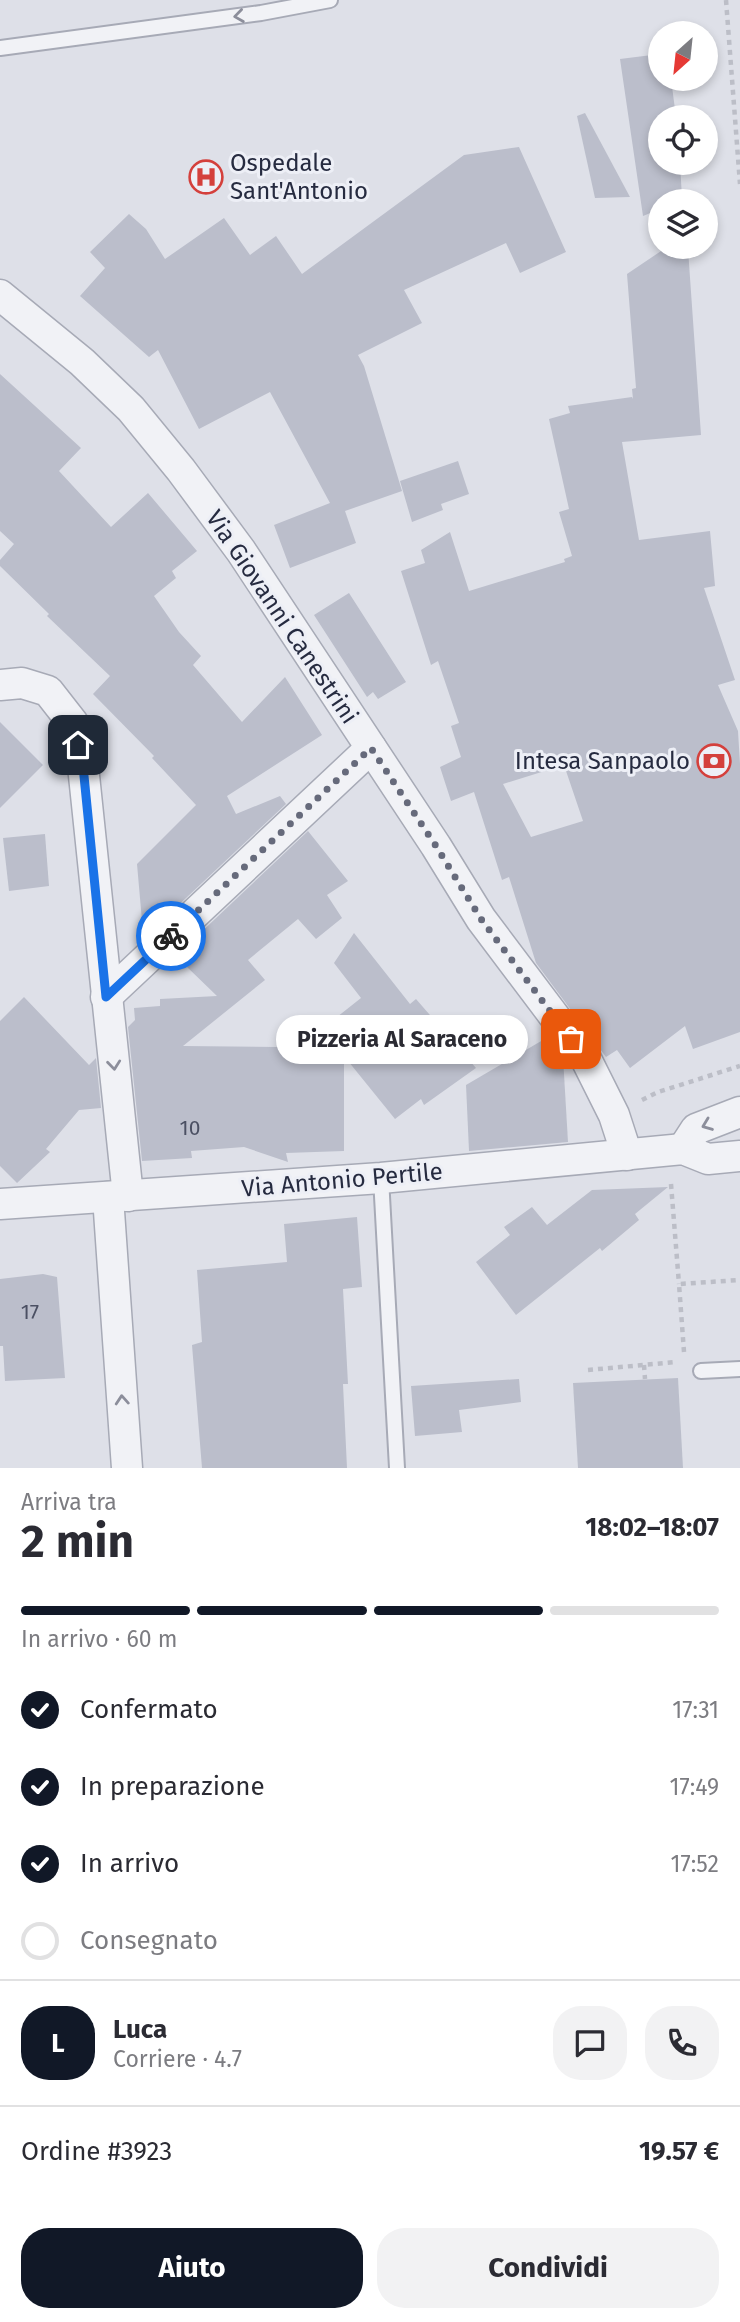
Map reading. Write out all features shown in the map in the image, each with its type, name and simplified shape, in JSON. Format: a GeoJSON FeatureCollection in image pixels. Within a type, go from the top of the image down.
{"type":"FeatureCollection","features":[{"type":"Feature","properties":{"kind":"street","name":"Via Giovanni Canestrini"},"geometry":{"type":"LineString","coordinates":[[3,304],[82,362],[131,409],[241,551],[436,846],[481,919],[585,1057],[614,1115],[627,1155]]}},
{"type":"Feature","properties":{"kind":"street"},"geometry":{"type":"LineString","coordinates":[[0,685],[22,683],[48,691],[73,723],[83,766],[106,997],[118,1197],[127,1468]]}},
{"type":"Feature","properties":{"kind":"street"},"geometry":{"type":"LineString","coordinates":[[106,997],[371,748]]}},
{"type":"Feature","properties":{"kind":"street"},"geometry":{"type":"LineString","coordinates":[[676,1162],[696,1129],[740,1112]]}},
{"type":"Feature","properties":{"kind":"street","name":"Via Antonio Pertile"},"geometry":{"type":"LineString","coordinates":[[0,1204],[381,1178],[627,1155],[676,1162],[740,1156]]}},
{"type":"Feature","properties":{"kind":"lane"},"geometry":{"type":"LineString","coordinates":[[0,48],[261,13],[330,0]]}},
{"type":"Feature","properties":{"kind":"lane"},"geometry":{"type":"LineString","coordinates":[[381,1178],[397,1468]]}},
{"type":"Feature","properties":{"kind":"lane"},"geometry":{"type":"LineString","coordinates":[[701,1371],[740,1369]]}},
{"type":"Feature","properties":{"kind":"path"},"geometry":{"type":"LineString","coordinates":[[726,0],[740,184]]}},
{"type":"Feature","properties":{"kind":"path"},"geometry":{"type":"LineString","coordinates":[[614,1115],[658,1092],[740,1066]]}},
{"type":"Feature","properties":{"kind":"path"},"geometry":{"type":"LineString","coordinates":[[588,1370],[684,1361],[676,1162]]}},
{"type":"Feature","properties":{"kind":"path"},"geometry":{"type":"LineString","coordinates":[[679,1284],[740,1280]]}},
{"type":"Feature","properties":{"kind":"path"},"geometry":{"type":"LineString","coordinates":[[644,1365],[645,1379]]}},
{"type":"Feature","properties":{"kind":"building"},"geometry":{"type":"Polygon","coordinates":[[[648,56],[648,91],[673,91],[674,105],[648,105],[648,175],[681,175],[681,189],[648,189],[648,214],[643,216],[620,59],[648,56]]]}},
{"type":"Feature","properties":{"kind":"building"},"geometry":{"type":"Polygon","coordinates":[[[585,113],[630,197],[595,198],[577,116],[585,113]]]}},
{"type":"Feature","properties":{"kind":"building"},"geometry":{"type":"Polygon","coordinates":[[[519,147],[566,252],[520,273],[506,243],[404,290],[422,323],[358,355],[364,366],[402,491],[345,511],[356,543],[290,568],[274,525],[330,503],[270,392],[199,429],[158,350],[149,357],[80,296],[105,268],[90,252],[129,214],[146,229],[165,259],[224,218],[250,255],[276,236],[302,274],[464,155],[519,147]]]}},
{"type":"Feature","properties":{"kind":"building"},"geometry":{"type":"Polygon","coordinates":[[[649,259],[689,259],[701,435],[622,442],[639,540],[710,531],[715,586],[704,588],[735,680],[718,685],[738,731],[740,1032],[693,1049],[685,1026],[630,1068],[617,1050],[606,1057],[536,963],[509,877],[502,880],[474,792],[451,801],[440,767],[461,757],[451,726],[459,723],[438,661],[431,665],[401,571],[425,563],[421,550],[450,532],[469,591],[565,562],[564,559],[572,556],[559,512],[569,509],[549,419],[570,413],[568,406],[633,399],[632,389],[636,388],[627,274],[649,259]],[[564,765],[503,784],[531,837],[583,821],[564,765]]]}},
{"type":"Feature","properties":{"kind":"building"},"geometry":{"type":"Polygon","coordinates":[[[0,374],[81,448],[59,471],[111,527],[148,493],[197,551],[172,571],[176,578],[154,596],[179,632],[201,656],[193,665],[242,722],[285,677],[322,735],[227,796],[236,814],[280,796],[286,804],[152,930],[142,921],[137,864],[196,805],[152,758],[154,756],[93,694],[110,676],[47,616],[49,614],[0,566],[0,560],[14,544],[0,531],[0,374]]]}},
{"type":"Feature","properties":{"kind":"building"},"geometry":{"type":"Polygon","coordinates":[[[458,461],[469,494],[441,504],[443,510],[412,522],[400,481],[458,461]]]}},
{"type":"Feature","properties":{"kind":"building"},"geometry":{"type":"Polygon","coordinates":[[[349,593],[406,682],[378,699],[373,692],[367,697],[314,615],[349,593]]]}},
{"type":"Feature","properties":{"kind":"building"},"geometry":{"type":"Polygon","coordinates":[[[0,722],[43,765],[0,808],[0,722]]]}},
{"type":"Feature","properties":{"kind":"building"},"geometry":{"type":"Polygon","coordinates":[[[308,831],[348,881],[327,895],[342,918],[316,939],[298,919],[248,960],[265,980],[183,1046],[278,1047],[289,1032],[313,1036],[361,998],[334,963],[354,933],[410,1004],[416,999],[476,1068],[424,1105],[421,1099],[395,1119],[344,1056],[344,1151],[286,1153],[288,1162],[244,1147],[191,1151],[192,1158],[142,1161],[128,1027],[135,1020],[134,1008],[160,1006],[160,999],[217,996],[187,967],[190,965],[178,954],[308,831]]]}},
{"type":"Feature","properties":{"kind":"building"},"geometry":{"type":"Polygon","coordinates":[[[45,834],[49,886],[9,891],[3,838],[45,834]]]}},
{"type":"Feature","properties":{"kind":"building"},"geometry":{"type":"Polygon","coordinates":[[[24,997],[89,1065],[96,1058],[101,1108],[79,1110],[46,1149],[50,1152],[17,1183],[0,1166],[0,1021],[24,997]]]}},
{"type":"Feature","properties":{"kind":"building"},"geometry":{"type":"Polygon","coordinates":[[[548,1037],[563,1057],[568,1142],[469,1151],[466,1085],[548,1037]]]}},
{"type":"Feature","properties":{"kind":"building"},"geometry":{"type":"Polygon","coordinates":[[[668,1187],[635,1214],[639,1220],[516,1315],[476,1262],[510,1235],[504,1227],[532,1207],[547,1225],[592,1190],[668,1187]]]}},
{"type":"Feature","properties":{"kind":"building"},"geometry":{"type":"Polygon","coordinates":[[[357,1217],[362,1287],[343,1289],[348,1384],[343,1384],[347,1468],[202,1468],[192,1345],[202,1342],[197,1270],[287,1262],[284,1224],[357,1217]]]}},
{"type":"Feature","properties":{"kind":"building"},"geometry":{"type":"Polygon","coordinates":[[[43,1274],[57,1277],[65,1378],[5,1381],[3,1346],[0,1346],[0,1279],[43,1274]]]}},
{"type":"Feature","properties":{"kind":"building"},"geometry":{"type":"Polygon","coordinates":[[[678,1378],[683,1468],[578,1468],[573,1383],[678,1378]]]}},
{"type":"Feature","properties":{"kind":"building"},"geometry":{"type":"Polygon","coordinates":[[[519,1379],[521,1402],[459,1410],[462,1432],[415,1436],[411,1386],[519,1379]]]}},
{"type":"Feature","properties":{"kind":"way so far"},"geometry":{"type":"LineString","coordinates":[[171,936],[371,748],[481,919],[571,1039]]}},
{"type":"Feature","properties":{"kind":"place","name":"Ospedale Sant'Antonio"},"geometry":{"type":"Point","coordinates":[206,177]}},
{"type":"Feature","properties":{"kind":"place","name":"Intesa Sanpaolo"},"geometry":{"type":"Point","coordinates":[714,761]}},
{"type":"Feature","properties":{"kind":"place","name":"Pizzeria Al Saraceno"},"geometry":{"type":"Point","coordinates":[571,1039]}},
{"type":"Feature","properties":{"kind":"route"},"geometry":{"type":"LineString","coordinates":[[78,745],[83,766],[106,997],[171,936]]}}]}
